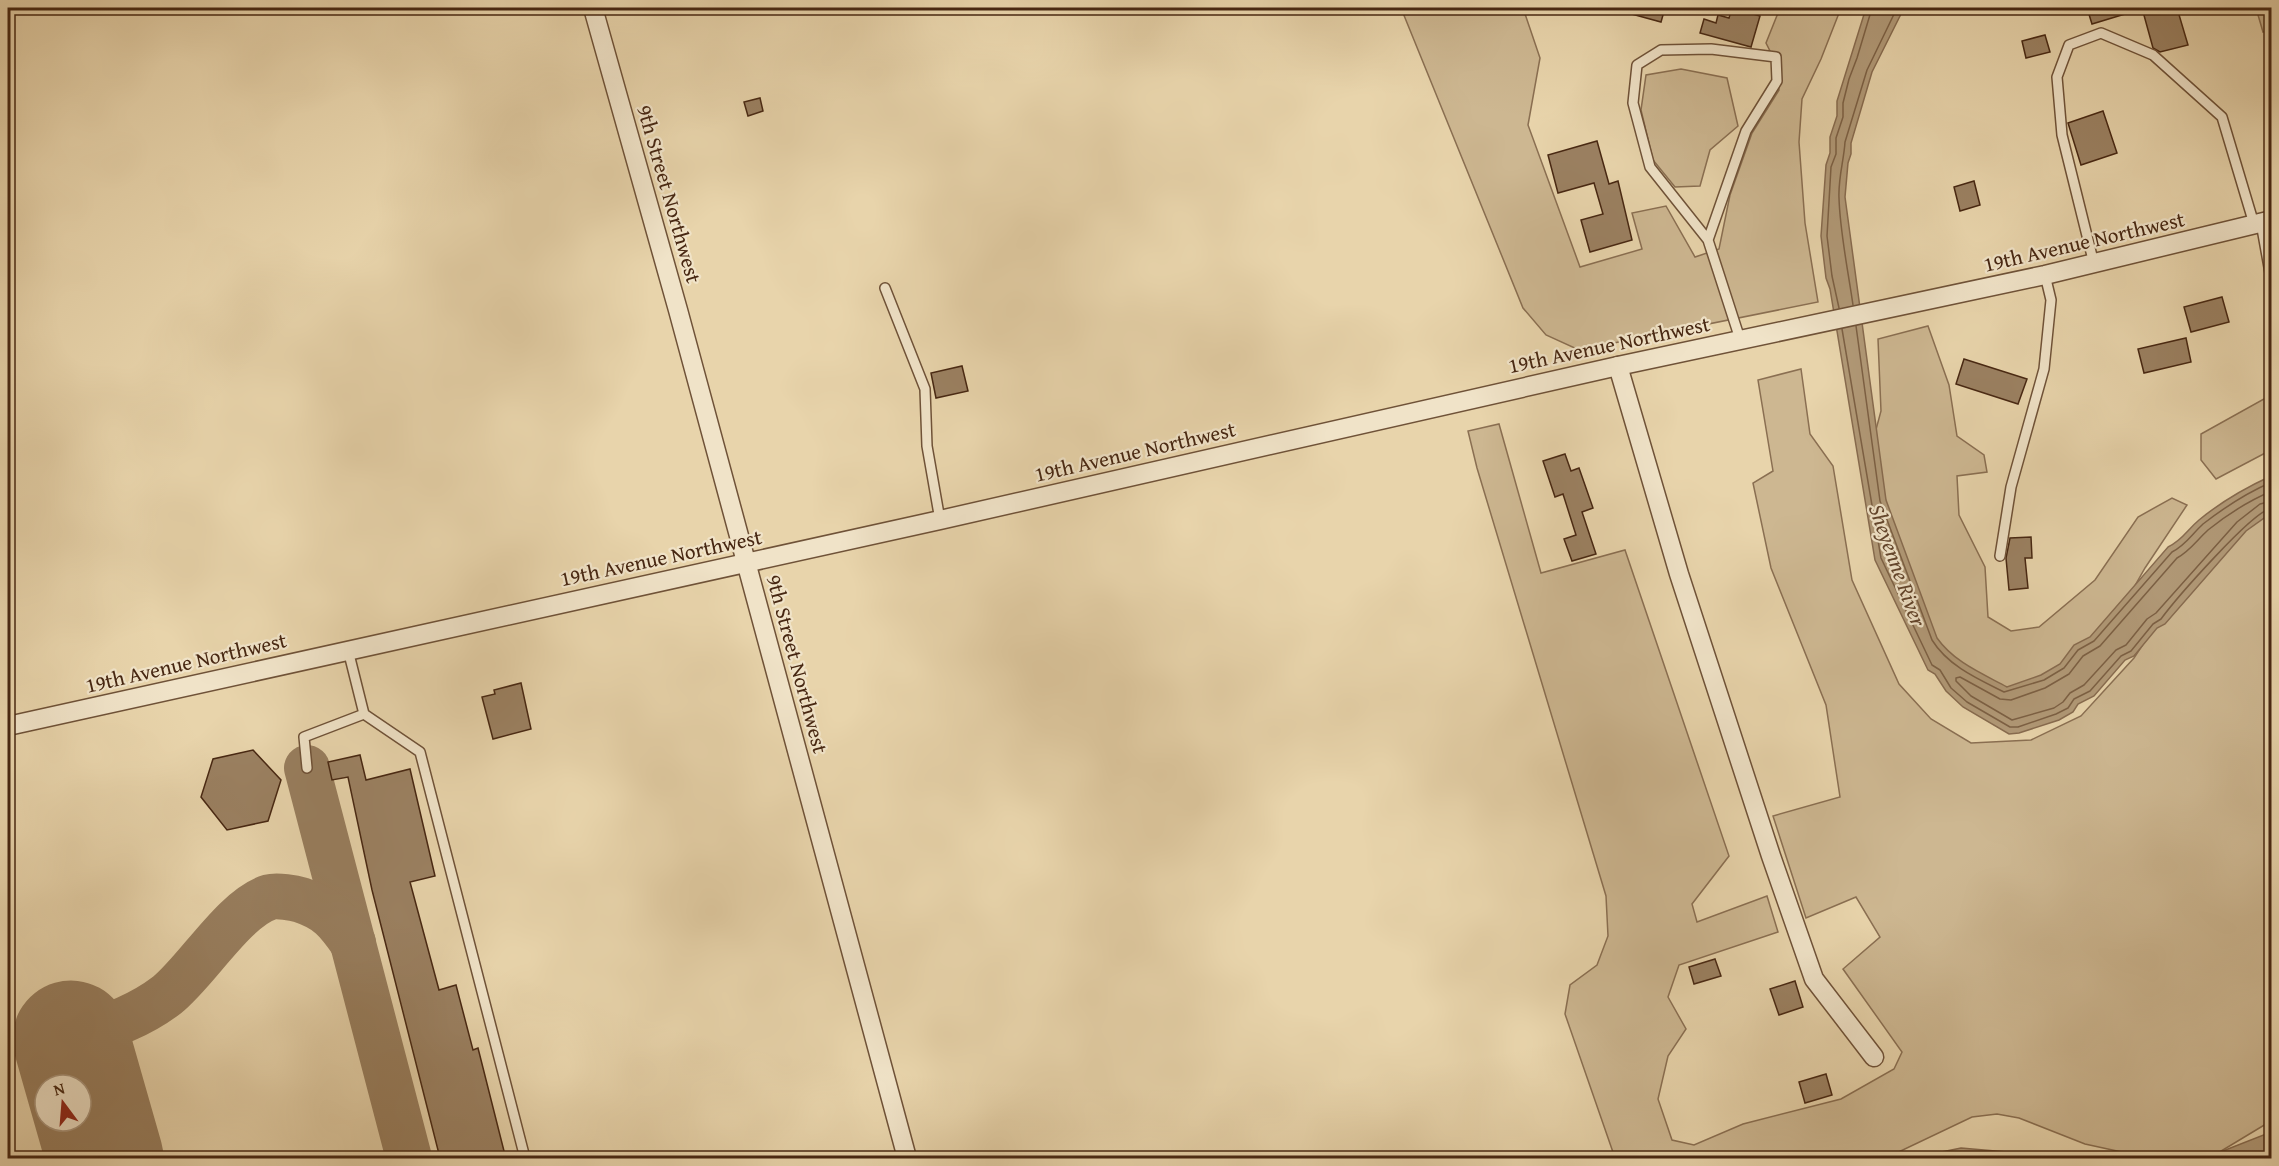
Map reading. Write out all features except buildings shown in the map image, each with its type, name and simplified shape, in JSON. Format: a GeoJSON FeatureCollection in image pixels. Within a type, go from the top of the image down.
{"type":"FeatureCollection","features":[{"type":"Feature","properties":{"kind":"street","name":"9th Street Northwest"},"geometry":{"type":"LineString","coordinates":[[592,8],[678,309],[907,1158]]}},
{"type":"Feature","properties":{"kind":"street","name":"19th Avenue Northwest"},"geometry":{"type":"LineString","coordinates":[[8,726],[940,520],[1618,366],[2045,275],[2262,222]]}},
{"type":"Feature","properties":{"kind":"street"},"geometry":{"type":"LineString","coordinates":[[1618,366],[1679,574],[1771,856],[1814,979],[1874,1057]]}},
{"type":"Feature","properties":{"kind":"lane"},"geometry":{"type":"LineString","coordinates":[[2094,264],[2062,135],[2058,77],[2069,45],[2101,33],[2153,55],[2222,117],[2262,222],[2271,284]]}},
{"type":"Feature","properties":{"kind":"lane"},"geometry":{"type":"LineString","coordinates":[[1708,240],[1746,131],[1777,81],[1776,57],[1711,50],[1661,50],[1637,65],[1634,103],[1650,167],[1708,240],[1740,339]]}},
{"type":"Feature","properties":{"kind":"lane"},"geometry":{"type":"LineString","coordinates":[[2000,556],[2011,487],[2044,369],[2051,300],[2045,275]]}},
{"type":"Feature","properties":{"kind":"lane"},"geometry":{"type":"LineString","coordinates":[[885,288],[925,388],[927,446],[940,520]]}},
{"type":"Feature","properties":{"kind":"lane"},"geometry":{"type":"LineString","coordinates":[[348,650],[364,714],[420,752],[525,1158]]}},
{"type":"Feature","properties":{"kind":"lane"},"geometry":{"type":"LineString","coordinates":[[307,768],[304,737],[364,714]]}},
{"type":"Feature","properties":{"kind":"shaded area"},"geometry":{"type":"Polygon","coordinates":[[[1401,8],[1523,8],[1540,58],[1528,125],[1580,267],[1642,249],[1632,213],[1666,206],[1695,257],[1719,249],[1730,195],[1752,133],[1779,90],[1776,63],[1766,43],[1780,8],[1841,8],[1802,99],[1799,142],[1805,223],[1818,302],[1579,350],[1546,335],[1523,308],[1401,8]]]}},
{"type":"Feature","properties":{"kind":"shaded area"},"geometry":{"type":"Polygon","coordinates":[[[2256,8],[2271,8],[2271,30],[2263,32],[2256,8]]]}},
{"type":"Feature","properties":{"kind":"shaded area"},"geometry":{"type":"Polygon","coordinates":[[[1681,69],[1727,78],[1738,126],[1710,150],[1700,186],[1675,187],[1653,160],[1641,110],[1646,75],[1681,69]]]}},
{"type":"Feature","properties":{"kind":"shaded area"},"geometry":{"type":"Polygon","coordinates":[[[1928,326],[1949,385],[1957,436],[1984,455],[1987,472],[1957,476],[1959,515],[1985,567],[1988,617],[2011,631],[2039,627],[2095,580],[2138,517],[2172,498],[2187,505],[2145,568],[2094,658],[2049,692],[1977,696],[1912,618],[1867,463],[1881,411],[1878,339],[1928,326]]]}},
{"type":"Feature","properties":{"kind":"shaded area"},"geometry":{"type":"Polygon","coordinates":[[[1801,369],[1810,434],[1833,466],[1852,580],[1899,684],[1931,719],[1971,743],[2031,740],[2081,716],[2134,658],[2177,593],[2271,494],[2271,1121],[2213,1156],[2149,1158],[2085,1144],[2019,1118],[1997,1114],[1972,1117],[1886,1158],[1615,1158],[1565,1014],[1570,985],[1597,965],[1608,936],[1606,896],[1477,468],[1468,431],[1499,424],[1541,573],[1625,550],[1729,856],[1692,904],[1697,922],[1767,896],[1778,932],[1679,965],[1668,997],[1686,1029],[1668,1056],[1658,1099],[1672,1140],[1694,1145],[1743,1124],[1841,1099],[1894,1069],[1902,1052],[1843,969],[1880,937],[1856,897],[1806,918],[1773,816],[1840,797],[1826,705],[1771,568],[1753,483],[1773,471],[1758,380],[1801,369]]]}},
{"type":"Feature","properties":{"kind":"shaded area"},"geometry":{"type":"Polygon","coordinates":[[[2271,395],[2271,450],[2216,479],[2201,460],[2201,434],[2271,395]]]}},
{"type":"Feature","properties":{"kind":"water","name":"Sheyenne River"},"geometry":{"type":"Polygon","coordinates":[[[1866,8],[1904,8],[1872,72],[1851,143],[1845,197],[1886,500],[1937,638],[1951,654],[2007,687],[2041,675],[2060,664],[2074,645],[2090,637],[2168,547],[2199,520],[2234,495],[2271,476],[2271,513],[2246,531],[2134,656],[2125,660],[2094,696],[2078,704],[2073,712],[2059,720],[2019,733],[2009,734],[1963,707],[1946,691],[1935,674],[1928,670],[1875,560],[1830,289],[1826,278],[1821,236],[1826,165],[1830,153],[1830,137],[1837,116],[1837,101],[1866,8]]]}},
{"type":"Feature","properties":{"kind":"water"},"geometry":{"type":"Polygon","coordinates":[[[2271,1132],[2271,1158],[2205,1158],[2271,1132]]]}},
{"type":"Feature","properties":{"kind":"water"},"geometry":{"type":"Polygon","coordinates":[[[1961,1148],[2007,1152],[2049,1158],[1912,1158],[1961,1148]]]}},
{"type":"Feature","properties":{"kind":"taxiway"},"geometry":{"type":"LineString","coordinates":[[307,768],[409,1158]]}},
{"type":"Feature","properties":{"kind":"taxiway"},"geometry":{"type":"LineString","coordinates":[[71,1039],[133,1016],[156,1003],[179,984],[243,914],[256,903],[270,897],[294,898],[318,907],[337,922],[353,943]]}},
{"type":"Feature","properties":{"kind":"runway"},"geometry":{"type":"LineString","coordinates":[[71,1039],[105,1158]]}}]}
